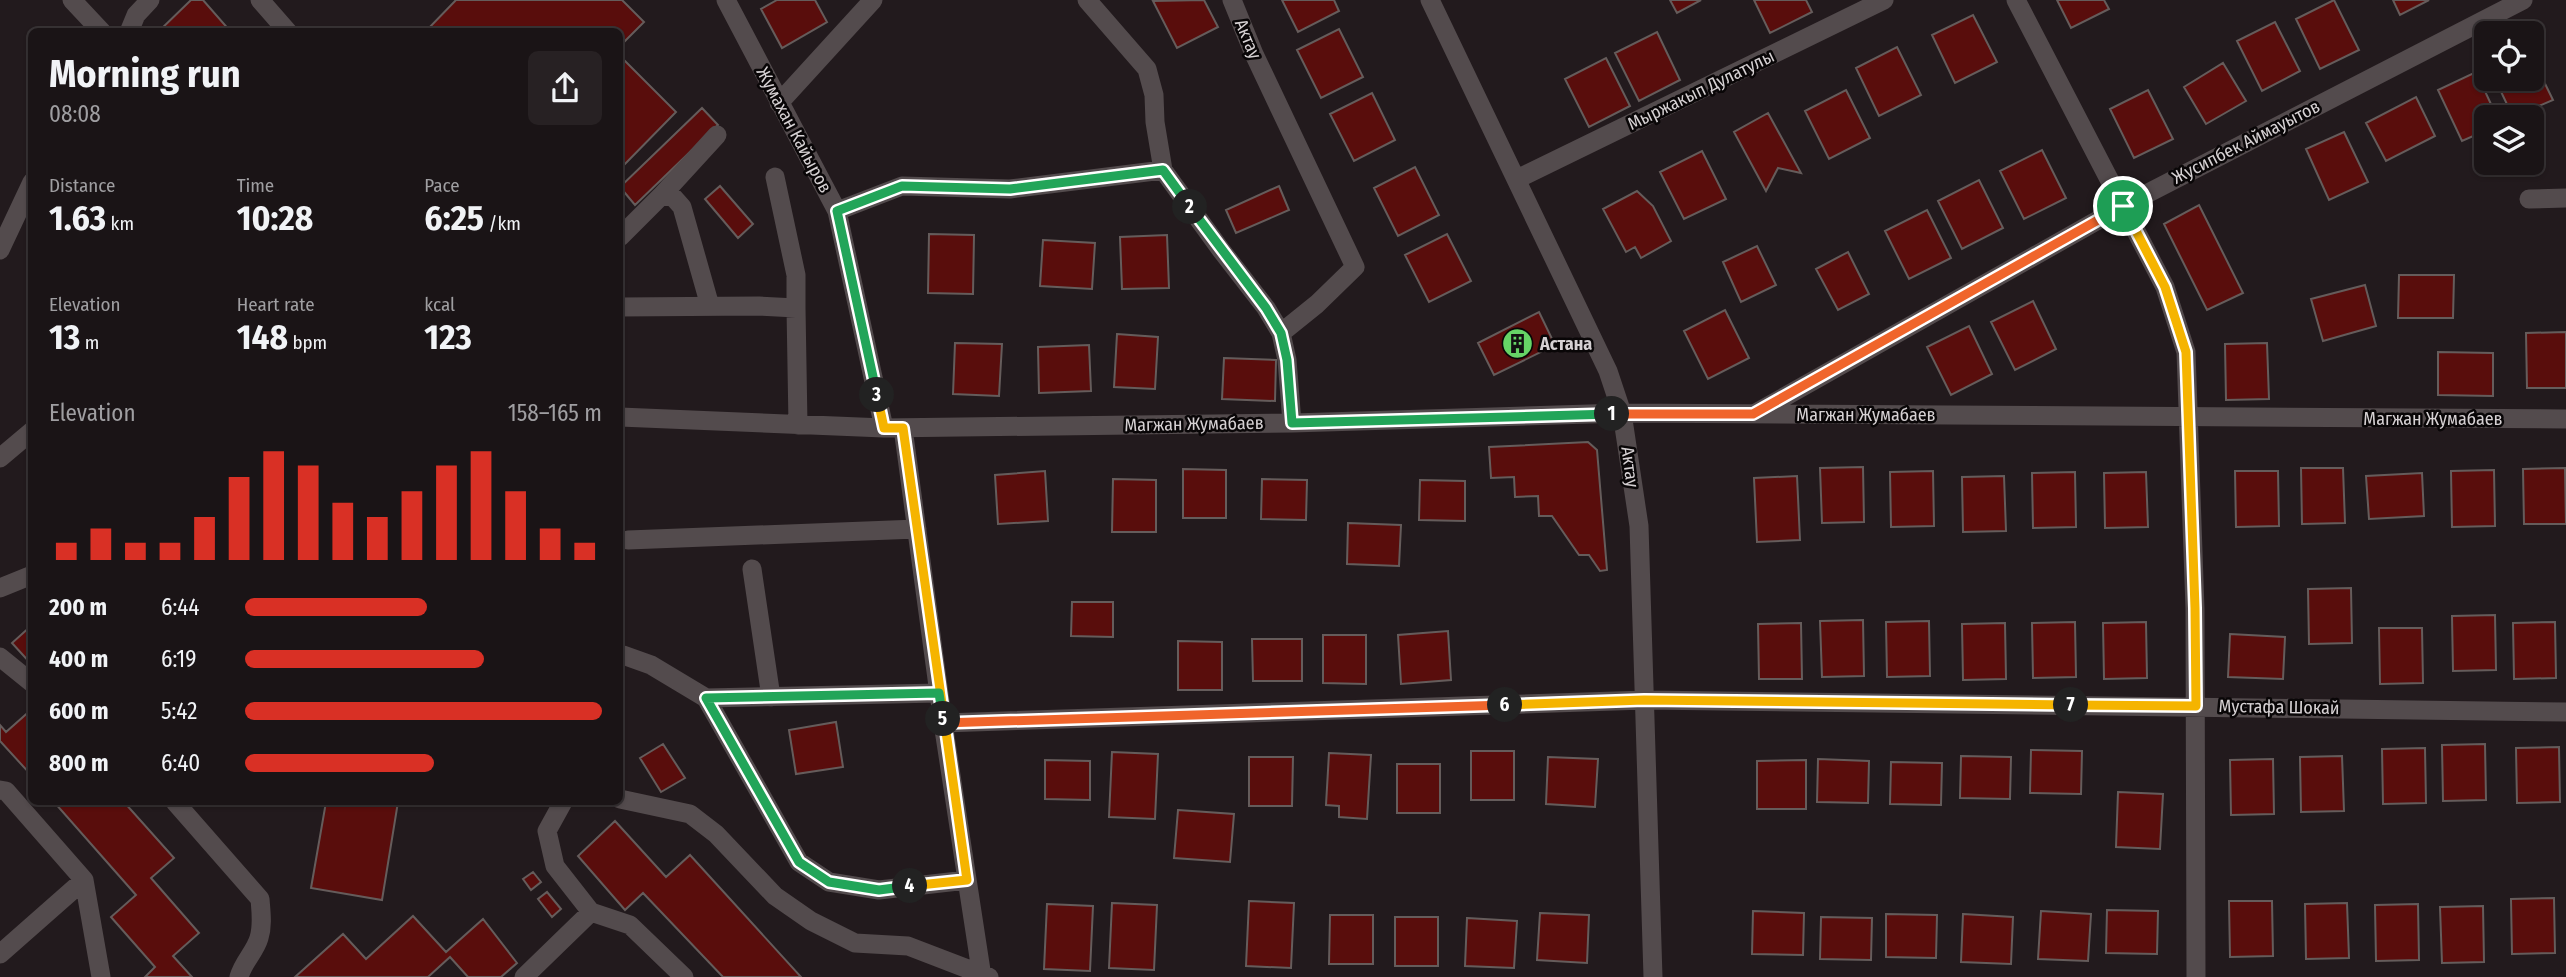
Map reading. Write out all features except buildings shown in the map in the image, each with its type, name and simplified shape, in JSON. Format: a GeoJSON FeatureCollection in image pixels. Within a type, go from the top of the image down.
{"type":"FeatureCollection","features":[{"type":"Feature","properties":{"kind":"street"},"geometry":{"type":"LineString","coordinates":[[72,0],[98,28]]}},
{"type":"Feature","properties":{"kind":"street"},"geometry":{"type":"LineString","coordinates":[[131,28],[136,15],[150,0]]}},
{"type":"Feature","properties":{"kind":"street"},"geometry":{"type":"LineString","coordinates":[[260,0],[284,28]]}},
{"type":"Feature","properties":{"kind":"street","name":"Жумахан Кайыров"},"geometry":{"type":"LineString","coordinates":[[726,0],[837,211],[917,529],[943,723],[984,977]]}},
{"type":"Feature","properties":{"kind":"street"},"geometry":{"type":"LineString","coordinates":[[779,103],[873,0]]}},
{"type":"Feature","properties":{"kind":"street"},"geometry":{"type":"LineString","coordinates":[[1087,0],[1147,69],[1154,95],[1155,122],[1163,170],[1266,308],[1281,333],[1287,360],[1292,423]]}},
{"type":"Feature","properties":{"kind":"street","name":"Актау"},"geometry":{"type":"LineString","coordinates":[[1232,0],[1254,54],[1355,267],[1317,304],[1281,333]]}},
{"type":"Feature","properties":{"kind":"street","name":"Актау"},"geometry":{"type":"LineString","coordinates":[[1430,0],[1608,371],[1622,414],[1639,526],[1653,977]]}},
{"type":"Feature","properties":{"kind":"street","name":"Мыржакып Дулатулы"},"geometry":{"type":"LineString","coordinates":[[1517,179],[1884,0]]}},
{"type":"Feature","properties":{"kind":"street"},"geometry":{"type":"LineString","coordinates":[[2016,0],[2165,287],[2186,352],[2195,608],[2196,977]]}},
{"type":"Feature","properties":{"kind":"street","name":"Жусипбек Аймауытов"},"geometry":{"type":"LineString","coordinates":[[1753,414],[2123,206],[2523,0]]}},
{"type":"Feature","properties":{"kind":"street"},"geometry":{"type":"LineString","coordinates":[[623,234],[717,135]]}},
{"type":"Feature","properties":{"kind":"street"},"geometry":{"type":"LineString","coordinates":[[837,211],[902,186],[1010,189],[1163,170]]}},
{"type":"Feature","properties":{"kind":"street"},"geometry":{"type":"LineString","coordinates":[[775,177],[796,275],[798,425]]}},
{"type":"Feature","properties":{"kind":"street"},"geometry":{"type":"LineString","coordinates":[[0,250],[28,190]]}},
{"type":"Feature","properties":{"kind":"street"},"geometry":{"type":"LineString","coordinates":[[663,194],[674,198],[682,207],[710,306]]}},
{"type":"Feature","properties":{"kind":"street"},"geometry":{"type":"LineString","coordinates":[[2529,199],[2566,198]]}},
{"type":"Feature","properties":{"kind":"street"},"geometry":{"type":"LineString","coordinates":[[623,307],[796,308]]}},
{"type":"Feature","properties":{"kind":"street","name":"Магжан Жумабаев"},"geometry":{"type":"LineString","coordinates":[[623,417],[893,428],[1292,423],[1622,414],[2566,419]]}},
{"type":"Feature","properties":{"kind":"street"},"geometry":{"type":"LineString","coordinates":[[0,458],[28,434]]}},
{"type":"Feature","properties":{"kind":"street"},"geometry":{"type":"LineString","coordinates":[[628,540],[917,529]]}},
{"type":"Feature","properties":{"kind":"street"},"geometry":{"type":"LineString","coordinates":[[752,569],[771,697]]}},
{"type":"Feature","properties":{"kind":"street"},"geometry":{"type":"LineString","coordinates":[[0,588],[28,577]]}},
{"type":"Feature","properties":{"kind":"street"},"geometry":{"type":"LineString","coordinates":[[623,655],[651,665],[706,698],[799,862],[829,882],[879,890],[967,880]]}},
{"type":"Feature","properties":{"kind":"street"},"geometry":{"type":"LineString","coordinates":[[0,657],[28,680]]}},
{"type":"Feature","properties":{"kind":"street"},"geometry":{"type":"LineString","coordinates":[[706,698],[939,693]]}},
{"type":"Feature","properties":{"kind":"street","name":"Мустафа Шокай"},"geometry":{"type":"LineString","coordinates":[[943,723],[1644,700],[2566,712]]}},
{"type":"Feature","properties":{"kind":"street"},"geometry":{"type":"LineString","coordinates":[[0,790],[6,791],[84,880],[101,977]]}},
{"type":"Feature","properties":{"kind":"street"},"geometry":{"type":"LineString","coordinates":[[623,800],[690,814],[716,834],[775,897],[811,921],[855,943],[908,946],[984,977]]}},
{"type":"Feature","properties":{"kind":"street"},"geometry":{"type":"LineString","coordinates":[[178,805],[260,899],[262,920],[259,940],[242,966],[239,977]]}},
{"type":"Feature","properties":{"kind":"street"},"geometry":{"type":"LineString","coordinates":[[561,805],[547,831],[555,866],[591,912],[630,925],[684,977]]}},
{"type":"Feature","properties":{"kind":"street"},"geometry":{"type":"LineString","coordinates":[[0,954],[84,880]]}},
{"type":"Feature","properties":{"kind":"street"},"geometry":{"type":"LineString","coordinates":[[524,977],[591,912]]}},
{"type":"Feature","properties":{"kind":"place","name":"Астана"},"geometry":{"type":"Point","coordinates":[1517,344]}},
{"type":"Feature","properties":{"kind":"route"},"geometry":{"type":"LineString","coordinates":[[2123,206],[1753,414],[1622,414],[1292,423],[1287,360],[1281,333],[1266,308],[1163,170],[1010,189],[902,186],[837,211],[884,428],[903,428],[939,693],[943,723],[967,880],[879,890],[829,882],[799,862],[706,698],[939,693],[943,723],[1644,700],[2196,706],[2186,352],[2165,287],[2123,206]]}}]}
